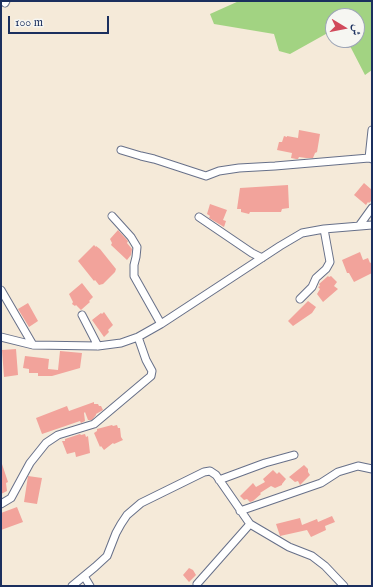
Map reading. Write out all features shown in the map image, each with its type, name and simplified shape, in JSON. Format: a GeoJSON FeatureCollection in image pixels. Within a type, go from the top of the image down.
{"type":"FeatureCollection","features":[{"type":"Feature","properties":{"kind":"street"},"geometry":{"type":"LineString","coordinates":[[120,150],[154,159],[206,176],[219,171],[239,168],[370,158],[372,130]]}},
{"type":"Feature","properties":{"kind":"street"},"geometry":{"type":"LineString","coordinates":[[359,226],[372,208]]}},
{"type":"Feature","properties":{"kind":"street"},"geometry":{"type":"LineString","coordinates":[[112,216],[131,237],[137,247],[134,276],[161,324]]}},
{"type":"Feature","properties":{"kind":"street"},"geometry":{"type":"LineString","coordinates":[[199,217],[252,253],[262,258]]}},
{"type":"Feature","properties":{"kind":"street"},"geometry":{"type":"LineString","coordinates":[[1,337],[33,346],[98,346],[121,343],[138,337],[161,324],[302,233],[324,229],[372,225]]}},
{"type":"Feature","properties":{"kind":"street"},"geometry":{"type":"LineString","coordinates":[[300,299],[312,287],[316,278],[326,269],[330,262],[324,229]]}},
{"type":"Feature","properties":{"kind":"street"},"geometry":{"type":"LineString","coordinates":[[1,290],[33,346]]}},
{"type":"Feature","properties":{"kind":"street"},"geometry":{"type":"LineString","coordinates":[[82,315],[98,346]]}},
{"type":"Feature","properties":{"kind":"street"},"geometry":{"type":"LineString","coordinates":[[1,504],[10,498],[30,463],[46,444],[58,435],[94,424],[151,376],[152,371],[146,360],[138,337]]}},
{"type":"Feature","properties":{"kind":"street"},"geometry":{"type":"LineString","coordinates":[[219,480],[265,462],[294,456]]}},
{"type":"Feature","properties":{"kind":"street"},"geometry":{"type":"LineString","coordinates":[[240,511],[321,483],[338,472],[358,466],[372,469]]}},
{"type":"Feature","properties":{"kind":"street"},"geometry":{"type":"LineString","coordinates":[[72,586],[95,568],[106,556],[121,524],[127,515],[141,503],[204,472],[210,471],[216,475],[250,524],[289,547],[312,556],[325,566],[344,586]]}},
{"type":"Feature","properties":{"kind":"street"},"geometry":{"type":"LineString","coordinates":[[197,584],[250,524]]}},
{"type":"Feature","properties":{"kind":"street"},"geometry":{"type":"LineString","coordinates":[[84,576],[90,586]]}},
{"type":"Feature","properties":{"kind":"green space"},"geometry":{"type":"Polygon","coordinates":[[[239,1],[372,1],[372,70],[365,75],[351,48],[365,48],[365,8],[325,8],[325,34],[290,54],[279,51],[274,34],[214,24],[210,14],[239,1]]]}},
{"type":"Feature","properties":{"kind":"building"},"geometry":{"type":"Polygon","coordinates":[[[299,130],[320,134],[317,152],[313,158],[291,158],[292,153],[277,150],[279,142],[282,142],[284,136],[298,138],[299,130]]]}},
{"type":"Feature","properties":{"kind":"building"},"geometry":{"type":"Polygon","coordinates":[[[364,183],[372,190],[372,200],[366,205],[354,195],[364,183]]]}},
{"type":"Feature","properties":{"kind":"building"},"geometry":{"type":"Polygon","coordinates":[[[288,185],[289,208],[282,209],[281,212],[250,212],[249,214],[241,212],[241,209],[237,209],[240,188],[288,185]]]}},
{"type":"Feature","properties":{"kind":"building"},"geometry":{"type":"Polygon","coordinates":[[[210,204],[227,210],[223,220],[226,221],[224,227],[209,218],[210,216],[207,214],[210,204]]]}},
{"type":"Feature","properties":{"kind":"building"},"geometry":{"type":"Polygon","coordinates":[[[118,230],[128,241],[127,243],[132,249],[131,255],[127,260],[111,245],[112,243],[110,239],[118,230]]]}},
{"type":"Feature","properties":{"kind":"building"},"geometry":{"type":"Polygon","coordinates":[[[94,245],[100,249],[116,269],[115,272],[103,284],[99,285],[78,261],[94,245]]]}},
{"type":"Feature","properties":{"kind":"building"},"geometry":{"type":"Polygon","coordinates":[[[360,252],[363,260],[368,258],[370,263],[372,262],[372,273],[354,282],[349,273],[347,273],[342,260],[360,252]]]}},
{"type":"Feature","properties":{"kind":"building"},"geometry":{"type":"Polygon","coordinates":[[[328,276],[331,276],[337,282],[334,286],[338,289],[323,302],[317,294],[320,289],[318,287],[320,286],[319,284],[328,276]]]}},
{"type":"Feature","properties":{"kind":"building"},"geometry":{"type":"Polygon","coordinates":[[[82,283],[93,297],[81,310],[76,305],[75,306],[72,304],[73,302],[69,294],[82,283]]]}},
{"type":"Feature","properties":{"kind":"building"},"geometry":{"type":"Polygon","coordinates":[[[308,301],[316,307],[312,313],[293,326],[288,321],[308,301]]]}},
{"type":"Feature","properties":{"kind":"building"},"geometry":{"type":"Polygon","coordinates":[[[28,303],[38,321],[29,327],[18,309],[28,303]]]}},
{"type":"Feature","properties":{"kind":"building"},"geometry":{"type":"Polygon","coordinates":[[[104,312],[113,325],[104,337],[92,320],[104,312]]]}},
{"type":"Feature","properties":{"kind":"building"},"geometry":{"type":"Polygon","coordinates":[[[16,349],[18,375],[4,377],[2,350],[16,349]]]}},
{"type":"Feature","properties":{"kind":"building"},"geometry":{"type":"Polygon","coordinates":[[[60,351],[82,353],[80,368],[52,376],[38,376],[38,373],[29,373],[29,369],[23,368],[25,356],[49,359],[48,369],[58,370],[60,351]]]}},
{"type":"Feature","properties":{"kind":"building"},"geometry":{"type":"Polygon","coordinates":[[[94,402],[94,404],[101,406],[103,410],[96,414],[92,420],[88,420],[85,412],[85,421],[81,423],[80,421],[42,434],[36,418],[67,406],[69,411],[94,402]]]}},
{"type":"Feature","properties":{"kind":"building"},"geometry":{"type":"Polygon","coordinates":[[[117,425],[118,428],[120,428],[121,437],[123,440],[114,444],[113,443],[104,450],[101,446],[100,447],[94,433],[97,429],[117,425]]]}},
{"type":"Feature","properties":{"kind":"building"},"geometry":{"type":"Polygon","coordinates":[[[80,434],[85,434],[86,437],[88,436],[90,453],[76,457],[75,452],[67,454],[62,441],[80,434]]]}},
{"type":"Feature","properties":{"kind":"building"},"geometry":{"type":"Polygon","coordinates":[[[1,464],[8,482],[6,483],[7,491],[1,494],[1,464]]]}},
{"type":"Feature","properties":{"kind":"building"},"geometry":{"type":"Polygon","coordinates":[[[304,465],[308,469],[310,475],[300,485],[298,481],[295,482],[289,477],[304,465]]]}},
{"type":"Feature","properties":{"kind":"building"},"geometry":{"type":"Polygon","coordinates":[[[273,470],[277,474],[279,472],[286,479],[282,485],[275,488],[271,486],[250,502],[247,499],[244,500],[240,496],[253,483],[256,487],[265,482],[263,479],[273,470]]]}},
{"type":"Feature","properties":{"kind":"building"},"geometry":{"type":"Polygon","coordinates":[[[28,476],[42,478],[37,504],[24,502],[28,476]]]}},
{"type":"Feature","properties":{"kind":"building"},"geometry":{"type":"Polygon","coordinates":[[[17,507],[23,522],[1,530],[1,513],[17,507]]]}},
{"type":"Feature","properties":{"kind":"building"},"geometry":{"type":"Polygon","coordinates":[[[332,516],[335,522],[325,526],[326,530],[311,537],[307,530],[280,536],[276,524],[300,518],[302,525],[317,519],[318,522],[332,516]]]}},
{"type":"Feature","properties":{"kind":"building"},"geometry":{"type":"Polygon","coordinates":[[[189,568],[193,570],[196,575],[189,582],[183,575],[189,568]]]}}]}
